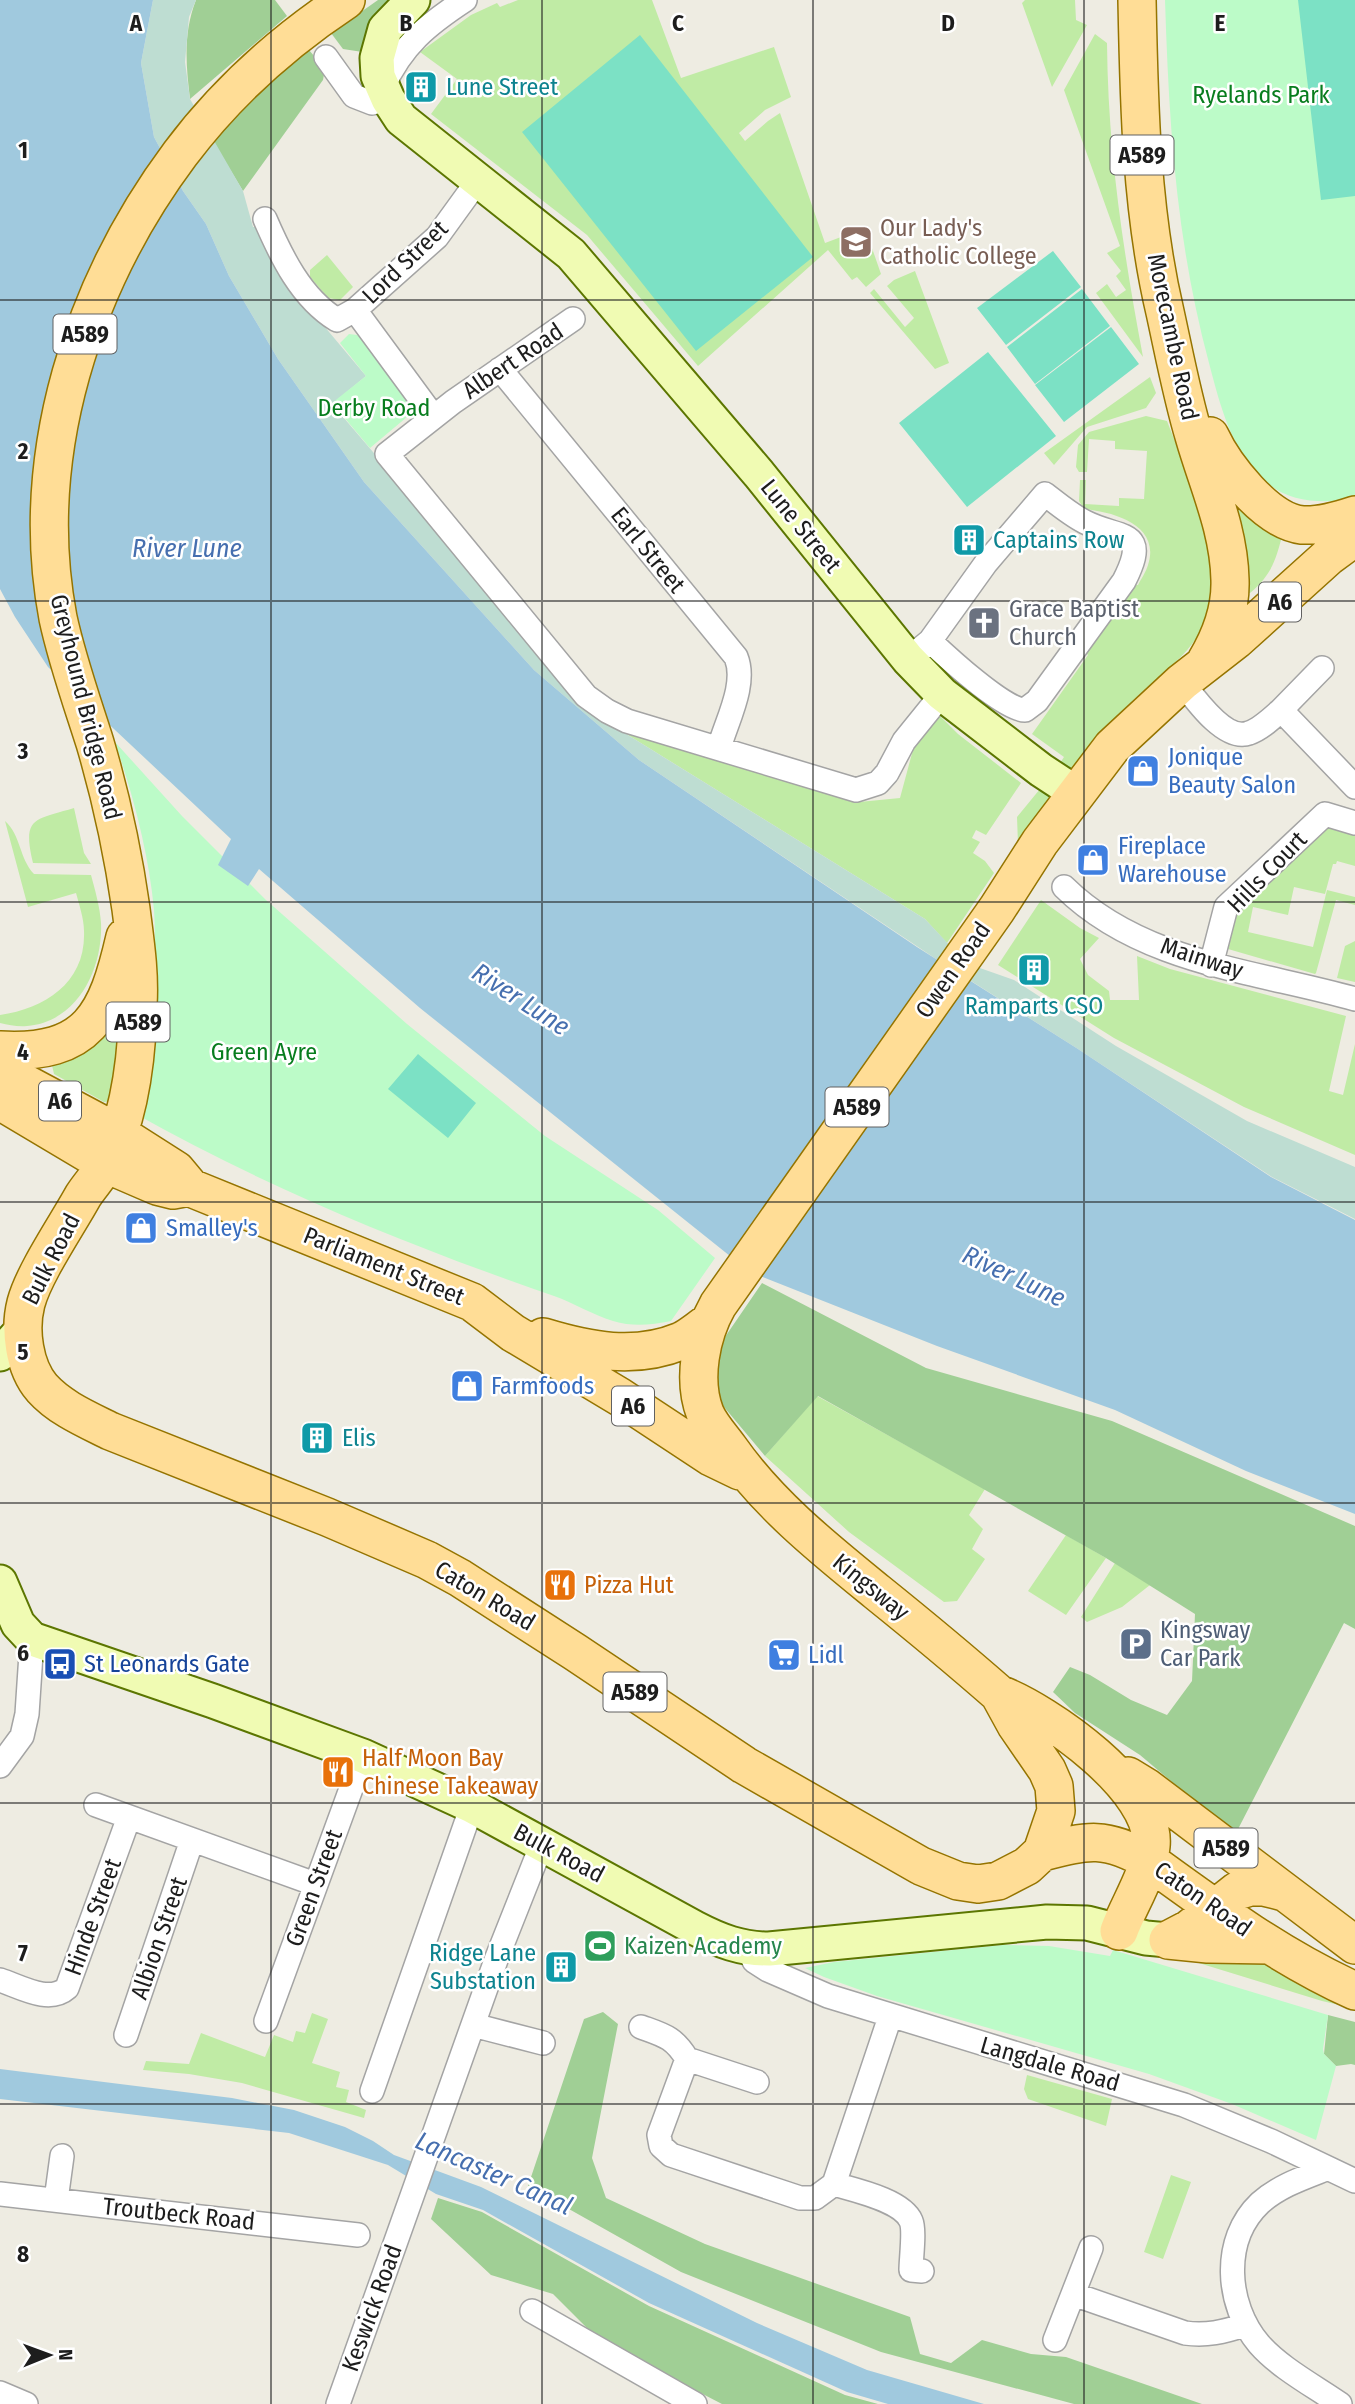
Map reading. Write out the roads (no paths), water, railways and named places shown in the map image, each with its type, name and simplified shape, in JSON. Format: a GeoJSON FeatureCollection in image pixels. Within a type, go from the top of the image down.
{"type":"FeatureCollection","features":[{"type":"Feature","properties":{"kind":"main road","name":"Morecambe Road"},"geometry":{"type":"LineString","coordinates":[[1137,0],[1139,128],[1155,259],[1194,436],[1228,547],[1230,597],[1225,620],[1214,646],[1193,673]]}},
{"type":"Feature","properties":{"kind":"main road","name":"Greyhound Bridge Road"},"geometry":{"type":"LineString","coordinates":[[112,1148],[128,1097],[138,1027],[137,946],[124,859],[59,619],[51,554],[51,474],[69,381],[98,295],[121,246],[182,151],[228,99],[278,51],[341,3]]}},
{"type":"Feature","properties":{"kind":"main road","name":"A589"},"geometry":{"type":"LineString","coordinates":[[1174,351],[1205,427],[1233,474],[1265,505],[1291,522],[1303,525],[1342,547]]}},
{"type":"Feature","properties":{"kind":"main road"},"geometry":{"type":"LineString","coordinates":[[1303,525],[1355,515]]}},
{"type":"Feature","properties":{"kind":"main road","name":"Owen Road"},"geometry":{"type":"LineString","coordinates":[[747,1474],[705,1413],[700,1390],[699,1363],[713,1314],[997,909],[1040,842],[1112,747],[1193,673],[1237,640],[1342,547]]}},
{"type":"Feature","properties":{"kind":"main road","name":"A6"},"geometry":{"type":"LineString","coordinates":[[0,1050],[45,1049],[66,1041],[97,1017],[115,982],[131,909]]}},
{"type":"Feature","properties":{"kind":"main road","name":"Parliament Street"},"geometry":{"type":"LineString","coordinates":[[0,1070],[112,1148],[157,1186],[173,1190],[189,1187],[472,1301],[519,1338],[620,1398],[711,1457],[747,1474]]}},
{"type":"Feature","properties":{"kind":"main road","name":"Parliament Street"},"geometry":{"type":"LineString","coordinates":[[0,1101],[112,1148]]}},
{"type":"Feature","properties":{"kind":"main road","name":"Bulk Road"},"geometry":{"type":"LineString","coordinates":[[12,1342],[26,1301],[41,1270],[112,1148]]}},
{"type":"Feature","properties":{"kind":"main road","name":"A589"},"geometry":{"type":"LineString","coordinates":[[519,1338],[536,1335],[596,1351],[632,1353],[682,1340],[713,1314]]}},
{"type":"Feature","properties":{"kind":"main road","name":"Caton Road"},"geometry":{"type":"LineString","coordinates":[[12,1342],[26,1356],[32,1374],[42,1388],[76,1415],[427,1560],[534,1625],[744,1765],[921,1866],[958,1881],[978,1884],[998,1881],[1027,1866],[1042,1852],[1088,1841],[1129,1850],[1149,1861],[1269,1945],[1320,1975],[1355,1991]]}},
{"type":"Feature","properties":{"kind":"main road","name":"Kingsway"},"geometry":{"type":"LineString","coordinates":[[747,1474],[812,1539],[999,1693]]}},
{"type":"Feature","properties":{"kind":"main road","name":"A589"},"geometry":{"type":"LineString","coordinates":[[999,1693],[1018,1701],[1056,1725],[1094,1756],[1146,1787],[1355,1945]]}},
{"type":"Feature","properties":{"kind":"main road","name":"A589"},"geometry":{"type":"LineString","coordinates":[[999,1693],[1054,1786],[1056,1811],[1042,1852]]}},
{"type":"Feature","properties":{"kind":"main road"},"geometry":{"type":"LineString","coordinates":[[1094,1756],[1123,1781],[1142,1809],[1152,1837],[1149,1861],[1119,1931]]}},
{"type":"Feature","properties":{"kind":"main road"},"geometry":{"type":"LineString","coordinates":[[1168,1940],[1189,1929],[1237,1891],[1265,1886],[1284,1892]]}},
{"type":"Feature","properties":{"kind":"main road"},"geometry":{"type":"LineString","coordinates":[[1168,1940],[1217,1945],[1269,1945]]}},
{"type":"Feature","properties":{"kind":"street"},"geometry":{"type":"LineString","coordinates":[[386,93],[378,76],[377,58],[385,29],[413,0]]}},
{"type":"Feature","properties":{"kind":"street"},"geometry":{"type":"LineString","coordinates":[[326,57],[354,96],[372,103],[386,93],[393,64],[410,44],[430,23],[465,0]]}},
{"type":"Feature","properties":{"kind":"street","name":"Lune Street"},"geometry":{"type":"LineString","coordinates":[[386,93],[401,119],[571,254],[766,482],[919,650],[942,694],[1000,712]]}},
{"type":"Feature","properties":{"kind":"street","name":"Lord Street"},"geometry":{"type":"LineString","coordinates":[[355,310],[437,237],[479,179]]}},
{"type":"Feature","properties":{"kind":"street"},"geometry":{"type":"LineString","coordinates":[[265,219],[282,257],[297,279],[326,313],[337,320],[355,310],[433,416]]}},
{"type":"Feature","properties":{"kind":"street","name":"Albert Road"},"geometry":{"type":"LineString","coordinates":[[573,319],[433,416],[387,454],[586,696],[627,721],[719,748]]}},
{"type":"Feature","properties":{"kind":"street","name":"Earl Street"},"geometry":{"type":"LineString","coordinates":[[500,369],[736,657],[740,666],[739,681],[719,748]]}},
{"type":"Feature","properties":{"kind":"street"},"geometry":{"type":"LineString","coordinates":[[919,650],[986,563],[1045,494],[1087,523],[1124,534],[1133,544],[1135,552],[1134,561],[1124,581],[1037,701],[1025,710],[1000,712]]}},
{"type":"Feature","properties":{"kind":"street","name":"Lune Street"},"geometry":{"type":"LineString","coordinates":[[919,650],[957,666],[1076,793]]}},
{"type":"Feature","properties":{"kind":"street"},"geometry":{"type":"LineString","coordinates":[[1193,673],[1225,731],[1238,734],[1248,733],[1265,724],[1322,668]]}},
{"type":"Feature","properties":{"kind":"street"},"geometry":{"type":"LineString","coordinates":[[719,748],[856,790],[867,788],[878,783],[887,773],[904,741],[942,694]]}},
{"type":"Feature","properties":{"kind":"street"},"geometry":{"type":"LineString","coordinates":[[1281,710],[1355,787]]}},
{"type":"Feature","properties":{"kind":"street","name":"Hills Court"},"geometry":{"type":"LineString","coordinates":[[1211,965],[1226,906],[1325,814],[1355,823]]}},
{"type":"Feature","properties":{"kind":"street","name":"Mainway"},"geometry":{"type":"LineString","coordinates":[[1064,887],[1082,904],[1136,936],[1211,965],[1355,999]]}},
{"type":"Feature","properties":{"kind":"street"},"geometry":{"type":"LineString","coordinates":[[0,1766],[22,1736],[27,1714],[32,1639],[18,1624],[2,1592]]}},
{"type":"Feature","properties":{"kind":"street","name":"Bulk Road"},"geometry":{"type":"LineString","coordinates":[[32,1639],[363,1756],[472,1806],[710,1936],[749,1949],[797,1947],[1047,1922],[1087,1923],[1168,1940]]}},
{"type":"Feature","properties":{"kind":"street","name":"Green Street"},"geometry":{"type":"LineString","coordinates":[[266,2021],[363,1756]]}},
{"type":"Feature","properties":{"kind":"street"},"geometry":{"type":"LineString","coordinates":[[96,1805],[315,1884]]}},
{"type":"Feature","properties":{"kind":"street"},"geometry":{"type":"LineString","coordinates":[[372,2091],[472,1806]]}},
{"type":"Feature","properties":{"kind":"street","name":"Hinde Street"},"geometry":{"type":"LineString","coordinates":[[0,1980],[47,1996],[59,1995],[67,1988],[129,1817]]}},
{"type":"Feature","properties":{"kind":"street","name":"Albion Street"},"geometry":{"type":"LineString","coordinates":[[126,2035],[192,1840]]}},
{"type":"Feature","properties":{"kind":"street","name":"Keswick Road"},"geometry":{"type":"LineString","coordinates":[[338,2404],[473,2025],[542,1844]]}},
{"type":"Feature","properties":{"kind":"street","name":"Langdale Road"},"geometry":{"type":"LineString","coordinates":[[749,1949],[754,1961],[768,1970],[828,1996],[1184,2105],[1271,2141],[1355,2181]]}},
{"type":"Feature","properties":{"kind":"street"},"geometry":{"type":"LineString","coordinates":[[687,2059],[659,2134],[661,2146],[671,2155],[800,2198],[815,2197],[834,2184],[890,2017]]}},
{"type":"Feature","properties":{"kind":"street"},"geometry":{"type":"LineString","coordinates":[[473,2025],[543,2043]]}},
{"type":"Feature","properties":{"kind":"street"},"geometry":{"type":"LineString","coordinates":[[640,2027],[668,2036],[679,2046],[687,2059],[757,2082]]}},
{"type":"Feature","properties":{"kind":"street"},"geometry":{"type":"LineString","coordinates":[[56,2200],[62,2156]]}},
{"type":"Feature","properties":{"kind":"street"},"geometry":{"type":"LineString","coordinates":[[1326,2169],[1289,2183],[1261,2203],[1246,2220],[1236,2242],[1232,2264],[1233,2291],[1244,2325],[1261,2346],[1340,2404]]}},
{"type":"Feature","properties":{"kind":"street"},"geometry":{"type":"LineString","coordinates":[[834,2184],[872,2196],[903,2210],[912,2223],[911,2270],[922,2271]]}},
{"type":"Feature","properties":{"kind":"street","name":"Troutbeck Road"},"geometry":{"type":"LineString","coordinates":[[0,2194],[358,2235]]}},
{"type":"Feature","properties":{"kind":"street"},"geometry":{"type":"LineString","coordinates":[[1055,2340],[1091,2248]]}},
{"type":"Feature","properties":{"kind":"street"},"geometry":{"type":"LineString","coordinates":[[1073,2294],[1185,2333],[1217,2333],[1244,2325]]}},
{"type":"Feature","properties":{"kind":"street"},"geometry":{"type":"LineString","coordinates":[[532,2311],[695,2404]]}},
{"type":"Feature","properties":{"kind":"street"},"geometry":{"type":"LineString","coordinates":[[0,2393],[26,2404]]}},
{"type":"Feature","properties":{"kind":"water","name":"River Lune"},"geometry":{"type":"Polygon","coordinates":[[[0,0],[153,0],[141,63],[154,137],[183,191],[206,224],[229,276],[278,359],[364,482],[534,670],[639,760],[917,947],[1078,1049],[1271,1177],[1355,1220],[1355,1514],[1246,1471],[1115,1410],[937,1346],[750,1272],[420,1008],[259,869],[248,886],[218,865],[231,839],[48,667],[0,589],[0,0]]]}},
{"type":"Feature","properties":{"kind":"water"},"geometry":{"type":"Polygon","coordinates":[[[0,2069],[232,2098],[294,2110],[345,2127],[394,2155],[481,2187],[757,2323],[867,2370],[984,2404],[888,2404],[847,2392],[649,2303],[483,2210],[436,2194],[388,2165],[289,2133],[0,2099],[0,2069]]]}},
{"type":"Feature","properties":{"kind":"place","name":"Lune Street"},"geometry":{"type":"Point","coordinates":[421,87]}},
{"type":"Feature","properties":{"kind":"place","name":"Our Lady's Catholic College"},"geometry":{"type":"Point","coordinates":[856,242]}},
{"type":"Feature","properties":{"kind":"place","name":"Captains Row"},"geometry":{"type":"Point","coordinates":[969,540]}},
{"type":"Feature","properties":{"kind":"place","name":"Grace Baptist Church"},"geometry":{"type":"Point","coordinates":[984,623]}},
{"type":"Feature","properties":{"kind":"place","name":"Jonique Beauty Salon"},"geometry":{"type":"Point","coordinates":[1143,771]}},
{"type":"Feature","properties":{"kind":"place","name":"Fireplace Warehouse"},"geometry":{"type":"Point","coordinates":[1093,860]}},
{"type":"Feature","properties":{"kind":"place","name":"Ramparts CSO"},"geometry":{"type":"Point","coordinates":[1034,970]}},
{"type":"Feature","properties":{"kind":"place","name":"Smalley's"},"geometry":{"type":"Point","coordinates":[141,1228]}},
{"type":"Feature","properties":{"kind":"place","name":"Farmfoods"},"geometry":{"type":"Point","coordinates":[467,1386]}},
{"type":"Feature","properties":{"kind":"place","name":"Elis"},"geometry":{"type":"Point","coordinates":[317,1438]}},
{"type":"Feature","properties":{"kind":"place","name":"Pizza Hut"},"geometry":{"type":"Point","coordinates":[560,1585]}},
{"type":"Feature","properties":{"kind":"place","name":"Kingsway Car Park"},"geometry":{"type":"Point","coordinates":[1136,1644]}},
{"type":"Feature","properties":{"kind":"place","name":"Lidl"},"geometry":{"type":"Point","coordinates":[784,1655]}},
{"type":"Feature","properties":{"kind":"place","name":"St Leonards Gate"},"geometry":{"type":"Point","coordinates":[60,1664]}},
{"type":"Feature","properties":{"kind":"place","name":"Half Moon Bay Chinese Takeaway"},"geometry":{"type":"Point","coordinates":[338,1772]}},
{"type":"Feature","properties":{"kind":"place","name":"Kaizen Academy"},"geometry":{"type":"Point","coordinates":[600,1946]}},
{"type":"Feature","properties":{"kind":"place","name":"Ridge Lane Substation"},"geometry":{"type":"Point","coordinates":[561,1967]}},
{"type":"Feature","properties":{"kind":"park label","name":"Ryelands Park"},"geometry":{"type":"Point","coordinates":[1261,95]}},
{"type":"Feature","properties":{"kind":"park label","name":"Derby Road"},"geometry":{"type":"Point","coordinates":[374,408]}},
{"type":"Feature","properties":{"kind":"park label","name":"Green Ayre"},"geometry":{"type":"Point","coordinates":[264,1052]}},
{"type":"Feature","properties":{"kind":"water label","name":"Lancaster Canal"},"geometry":{"type":"Point","coordinates":[494,2173]}}]}
